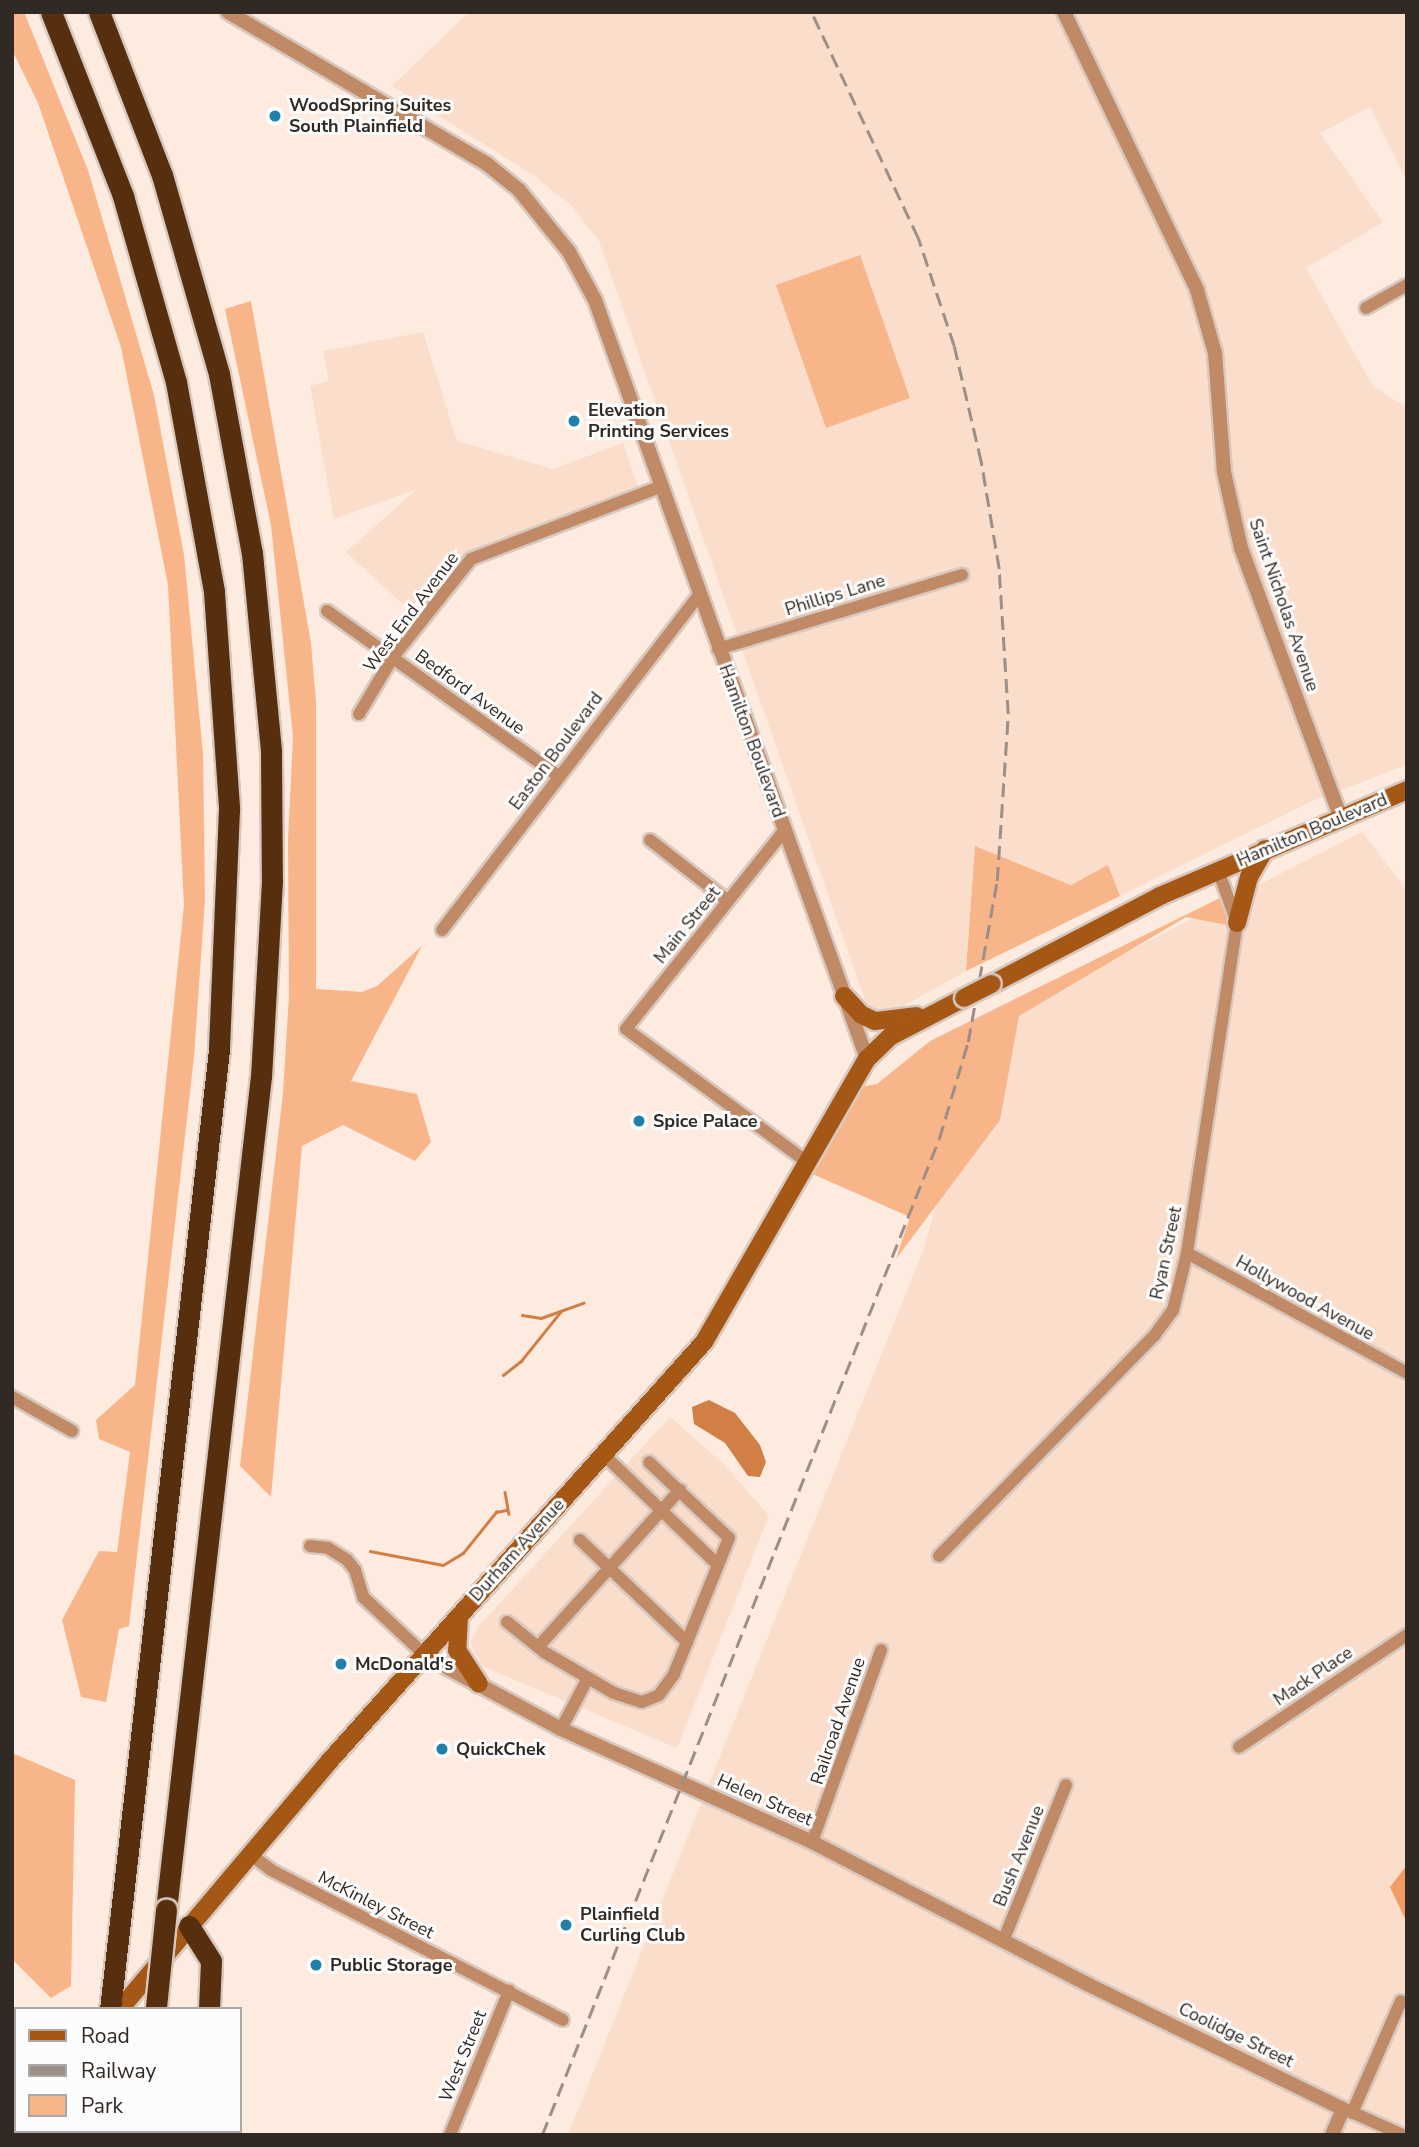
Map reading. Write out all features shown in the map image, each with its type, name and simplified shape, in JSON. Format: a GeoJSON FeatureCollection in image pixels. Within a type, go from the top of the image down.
{"type":"FeatureCollection","features":[{"type":"Feature","properties":{"kind":"highway"},"geometry":{"type":"LineString","coordinates":[[51,12],[123,196],[176,382],[214,592],[229,797],[228,915],[219,1050],[110,2007]]}},
{"type":"Feature","properties":{"kind":"highway"},"geometry":{"type":"LineString","coordinates":[[99,12],[162,175],[219,374],[253,553],[271,751],[272,908],[261,1076],[155,2007]]}},
{"type":"Feature","properties":{"kind":"highway"},"geometry":{"type":"LineString","coordinates":[[190,1926],[211,1961],[209,2007]]}},
{"type":"Feature","properties":{"kind":"main road","name":"Hamilton Boulevard"},"geometry":{"type":"LineString","coordinates":[[867,1059],[891,1036],[1218,870],[1340,816],[1407,790]]}},
{"type":"Feature","properties":{"kind":"main road"},"geometry":{"type":"LineString","coordinates":[[1237,923],[1249,877],[1265,849]]}},
{"type":"Feature","properties":{"kind":"main road"},"geometry":{"type":"LineString","coordinates":[[844,996],[862,1015],[875,1021],[941,1010]]}},
{"type":"Feature","properties":{"kind":"main road","name":"Durham Avenue"},"geometry":{"type":"LineString","coordinates":[[122,2007],[250,1854],[704,1342],[867,1059]]}},
{"type":"Feature","properties":{"kind":"main road"},"geometry":{"type":"LineString","coordinates":[[459,1616],[457,1650],[479,1684]]}},
{"type":"Feature","properties":{"kind":"street","name":"Hamilton Boulevard"},"geometry":{"type":"LineString","coordinates":[[228,12],[248,26],[435,131],[487,164],[521,193],[569,252],[595,300],[867,1059]]}},
{"type":"Feature","properties":{"kind":"street"},"geometry":{"type":"LineString","coordinates":[[248,26],[259,12]]}},
{"type":"Feature","properties":{"kind":"street","name":"Saint Nicholas Avenue"},"geometry":{"type":"LineString","coordinates":[[1070,14],[1197,290],[1215,353],[1224,472],[1240,545],[1340,816]]}},
{"type":"Feature","properties":{"kind":"street"},"geometry":{"type":"LineString","coordinates":[[1366,307],[1407,285]]}},
{"type":"Feature","properties":{"kind":"street","name":"West End Avenue"},"geometry":{"type":"LineString","coordinates":[[359,714],[393,657],[471,559],[660,487]]}},
{"type":"Feature","properties":{"kind":"street","name":"Phillips Lane"},"geometry":{"type":"LineString","coordinates":[[718,649],[962,575]]}},
{"type":"Feature","properties":{"kind":"street","name":"Easton Boulevard"},"geometry":{"type":"LineString","coordinates":[[442,930],[699,594]]}},
{"type":"Feature","properties":{"kind":"street","name":"Bedford Avenue"},"geometry":{"type":"LineString","coordinates":[[327,611],[558,776]]}},
{"type":"Feature","properties":{"kind":"street","name":"Main Street"},"geometry":{"type":"LineString","coordinates":[[784,831],[626,1029],[639,1036],[807,1163]]}},
{"type":"Feature","properties":{"kind":"street"},"geometry":{"type":"LineString","coordinates":[[650,840],[728,901]]}},
{"type":"Feature","properties":{"kind":"street","name":"Ryan Street"},"geometry":{"type":"LineString","coordinates":[[939,1556],[1154,1336],[1173,1310],[1187,1253],[1237,923],[1218,870]]}},
{"type":"Feature","properties":{"kind":"street","name":"Hollywood Avenue"},"geometry":{"type":"LineString","coordinates":[[1187,1253],[1407,1373]]}},
{"type":"Feature","properties":{"kind":"street"},"geometry":{"type":"LineString","coordinates":[[12,1397],[72,1431]]}},
{"type":"Feature","properties":{"kind":"street"},"geometry":{"type":"LineString","coordinates":[[603,1454],[718,1565]]}},
{"type":"Feature","properties":{"kind":"street"},"geometry":{"type":"LineString","coordinates":[[508,1622],[538,1647],[588,1678],[631,1700],[650,1699],[659,1695],[674,1674],[729,1538],[649,1462]]}},
{"type":"Feature","properties":{"kind":"street"},"geometry":{"type":"LineString","coordinates":[[538,1647],[680,1490]]}},
{"type":"Feature","properties":{"kind":"street"},"geometry":{"type":"LineString","coordinates":[[580,1540],[687,1642]]}},
{"type":"Feature","properties":{"kind":"street"},"geometry":{"type":"LineString","coordinates":[[310,1546],[328,1548],[347,1560],[355,1570],[363,1597],[426,1656]]}},
{"type":"Feature","properties":{"kind":"street","name":"Mack Place"},"geometry":{"type":"LineString","coordinates":[[1239,1747],[1407,1635]]}},
{"type":"Feature","properties":{"kind":"street","name":"Railroad Avenue"},"geometry":{"type":"LineString","coordinates":[[812,1842],[881,1650]]}},
{"type":"Feature","properties":{"kind":"street","name":"Helen Street"},"geometry":{"type":"LineString","coordinates":[[426,1656],[561,1728],[812,1842],[1087,1984]]}},
{"type":"Feature","properties":{"kind":"street"},"geometry":{"type":"LineString","coordinates":[[561,1728],[588,1678]]}},
{"type":"Feature","properties":{"kind":"street","name":"Bush Avenue"},"geometry":{"type":"LineString","coordinates":[[1004,1939],[1066,1785]]}},
{"type":"Feature","properties":{"kind":"street","name":"McKinley Street"},"geometry":{"type":"LineString","coordinates":[[250,1854],[271,1870],[564,2020]]}},
{"type":"Feature","properties":{"kind":"street","name":"Coolidge Street"},"geometry":{"type":"LineString","coordinates":[[1087,1984],[1348,2111]]}},
{"type":"Feature","properties":{"kind":"street","name":"West Street"},"geometry":{"type":"LineString","coordinates":[[450,2135],[509,1991]]}},
{"type":"Feature","properties":{"kind":"street"},"geometry":{"type":"LineString","coordinates":[[1332,2135],[1348,2111],[1401,2001]]}},
{"type":"Feature","properties":{"kind":"street"},"geometry":{"type":"LineString","coordinates":[[1348,2111],[1403,2135]]}},
{"type":"Feature","properties":{"kind":"shaded area"},"geometry":{"type":"Polygon","coordinates":[[[469,12],[1407,12],[1407,181],[1370,107],[1320,133],[1383,222],[1306,268],[1373,386],[1407,408],[1407,765],[1312,801],[1120,896],[1107,866],[1071,885],[975,846],[966,971],[873,1023],[599,241],[572,206],[533,175],[392,86],[469,12]]]}},
{"type":"Feature","properties":{"kind":"shaded area"},"geometry":{"type":"Polygon","coordinates":[[[423,332],[457,441],[553,469],[623,443],[643,501],[572,530],[491,551],[423,623],[346,552],[417,489],[334,519],[310,386],[329,381],[323,351],[423,332]]]}},
{"type":"Feature","properties":{"kind":"shaded area"},"geometry":{"type":"Polygon","coordinates":[[[1362,832],[1407,891],[1407,2135],[568,2135],[924,1248],[986,1024],[1362,832]]]}},
{"type":"Feature","properties":{"kind":"shaded area"},"geometry":{"type":"Polygon","coordinates":[[[709,1400],[735,1413],[760,1445],[766,1462],[760,1477],[748,1476],[725,1443],[694,1424],[692,1407],[709,1400]]]}},
{"type":"Feature","properties":{"kind":"shaded area"},"geometry":{"type":"Polygon","coordinates":[[[670,1417],[725,1465],[769,1516],[677,1748],[482,1666],[470,1643],[477,1628],[670,1417]]]}},
{"type":"Feature","properties":{"kind":"shaded area"},"geometry":{"type":"Polygon","coordinates":[[[1407,1865],[1407,1923],[1390,1887],[1407,1865]]]}},
{"type":"Feature","properties":{"kind":"green space"},"geometry":{"type":"Polygon","coordinates":[[[12,12],[24,12],[88,170],[154,395],[184,555],[203,754],[205,899],[194,1057],[129,1626],[119,1629],[106,1702],[81,1697],[62,1620],[99,1551],[117,1552],[130,1452],[99,1439],[96,1420],[135,1385],[184,905],[168,585],[121,347],[38,103],[12,50],[12,12]]]}},
{"type":"Feature","properties":{"kind":"green space"},"geometry":{"type":"Polygon","coordinates":[[[860,255],[910,398],[826,428],[776,285],[860,255]]]}},
{"type":"Feature","properties":{"kind":"green space"},"geometry":{"type":"Polygon","coordinates":[[[251,301],[311,643],[316,702],[316,989],[362,992],[377,986],[422,946],[351,1081],[417,1094],[431,1142],[415,1161],[343,1125],[302,1146],[271,1497],[240,1466],[283,1093],[289,996],[288,840],[293,737],[271,525],[225,309],[251,301]]]}},
{"type":"Feature","properties":{"kind":"green space"},"geometry":{"type":"Polygon","coordinates":[[[975,846],[1071,885],[1108,865],[1120,896],[966,971],[975,846]]]}},
{"type":"Feature","properties":{"kind":"green space"},"geometry":{"type":"Polygon","coordinates":[[[1226,895],[1232,926],[1186,917],[1019,1016],[1000,1120],[896,1259],[910,1217],[808,1172],[860,1087],[877,1084],[930,1041],[1226,895]]]}},
{"type":"Feature","properties":{"kind":"green space"},"geometry":{"type":"Polygon","coordinates":[[[12,1753],[75,1780],[71,1986],[51,1998],[12,1959],[12,1753]]]}},
{"type":"Feature","properties":{"kind":"waterway"},"geometry":{"type":"LineString","coordinates":[[522,1315],[541,1318],[583,1303]]}},
{"type":"Feature","properties":{"kind":"waterway"},"geometry":{"type":"LineString","coordinates":[[503,1375],[521,1361],[561,1311]]}},
{"type":"Feature","properties":{"kind":"waterway"},"geometry":{"type":"LineString","coordinates":[[505,1492],[509,1514]]}},
{"type":"Feature","properties":{"kind":"waterway"},"geometry":{"type":"LineString","coordinates":[[370,1551],[443,1565],[463,1553],[496,1512],[506,1510]]}},
{"type":"Feature","properties":{"kind":"railway"},"geometry":{"type":"LineString","coordinates":[[542,2135],[939,1139],[968,1042],[997,881],[1008,714],[999,569],[981,462],[954,346],[918,238],[811,12]]}},
{"type":"Feature","properties":{"kind":"place","name":"WoodSpring Suites South Plainfield"},"geometry":{"type":"Point","coordinates":[275,116]}},
{"type":"Feature","properties":{"kind":"place","name":"Elevation Printing Services"},"geometry":{"type":"Point","coordinates":[574,421]}},
{"type":"Feature","properties":{"kind":"place","name":"Spice Palace"},"geometry":{"type":"Point","coordinates":[639,1121]}},
{"type":"Feature","properties":{"kind":"place","name":"McDonald's"},"geometry":{"type":"Point","coordinates":[341,1664]}},
{"type":"Feature","properties":{"kind":"place","name":"QuickChek"},"geometry":{"type":"Point","coordinates":[442,1749]}},
{"type":"Feature","properties":{"kind":"place","name":"Plainfield Curling Club"},"geometry":{"type":"Point","coordinates":[566,1925]}},
{"type":"Feature","properties":{"kind":"place","name":"Public Storage"},"geometry":{"type":"Point","coordinates":[316,1965]}}]}
